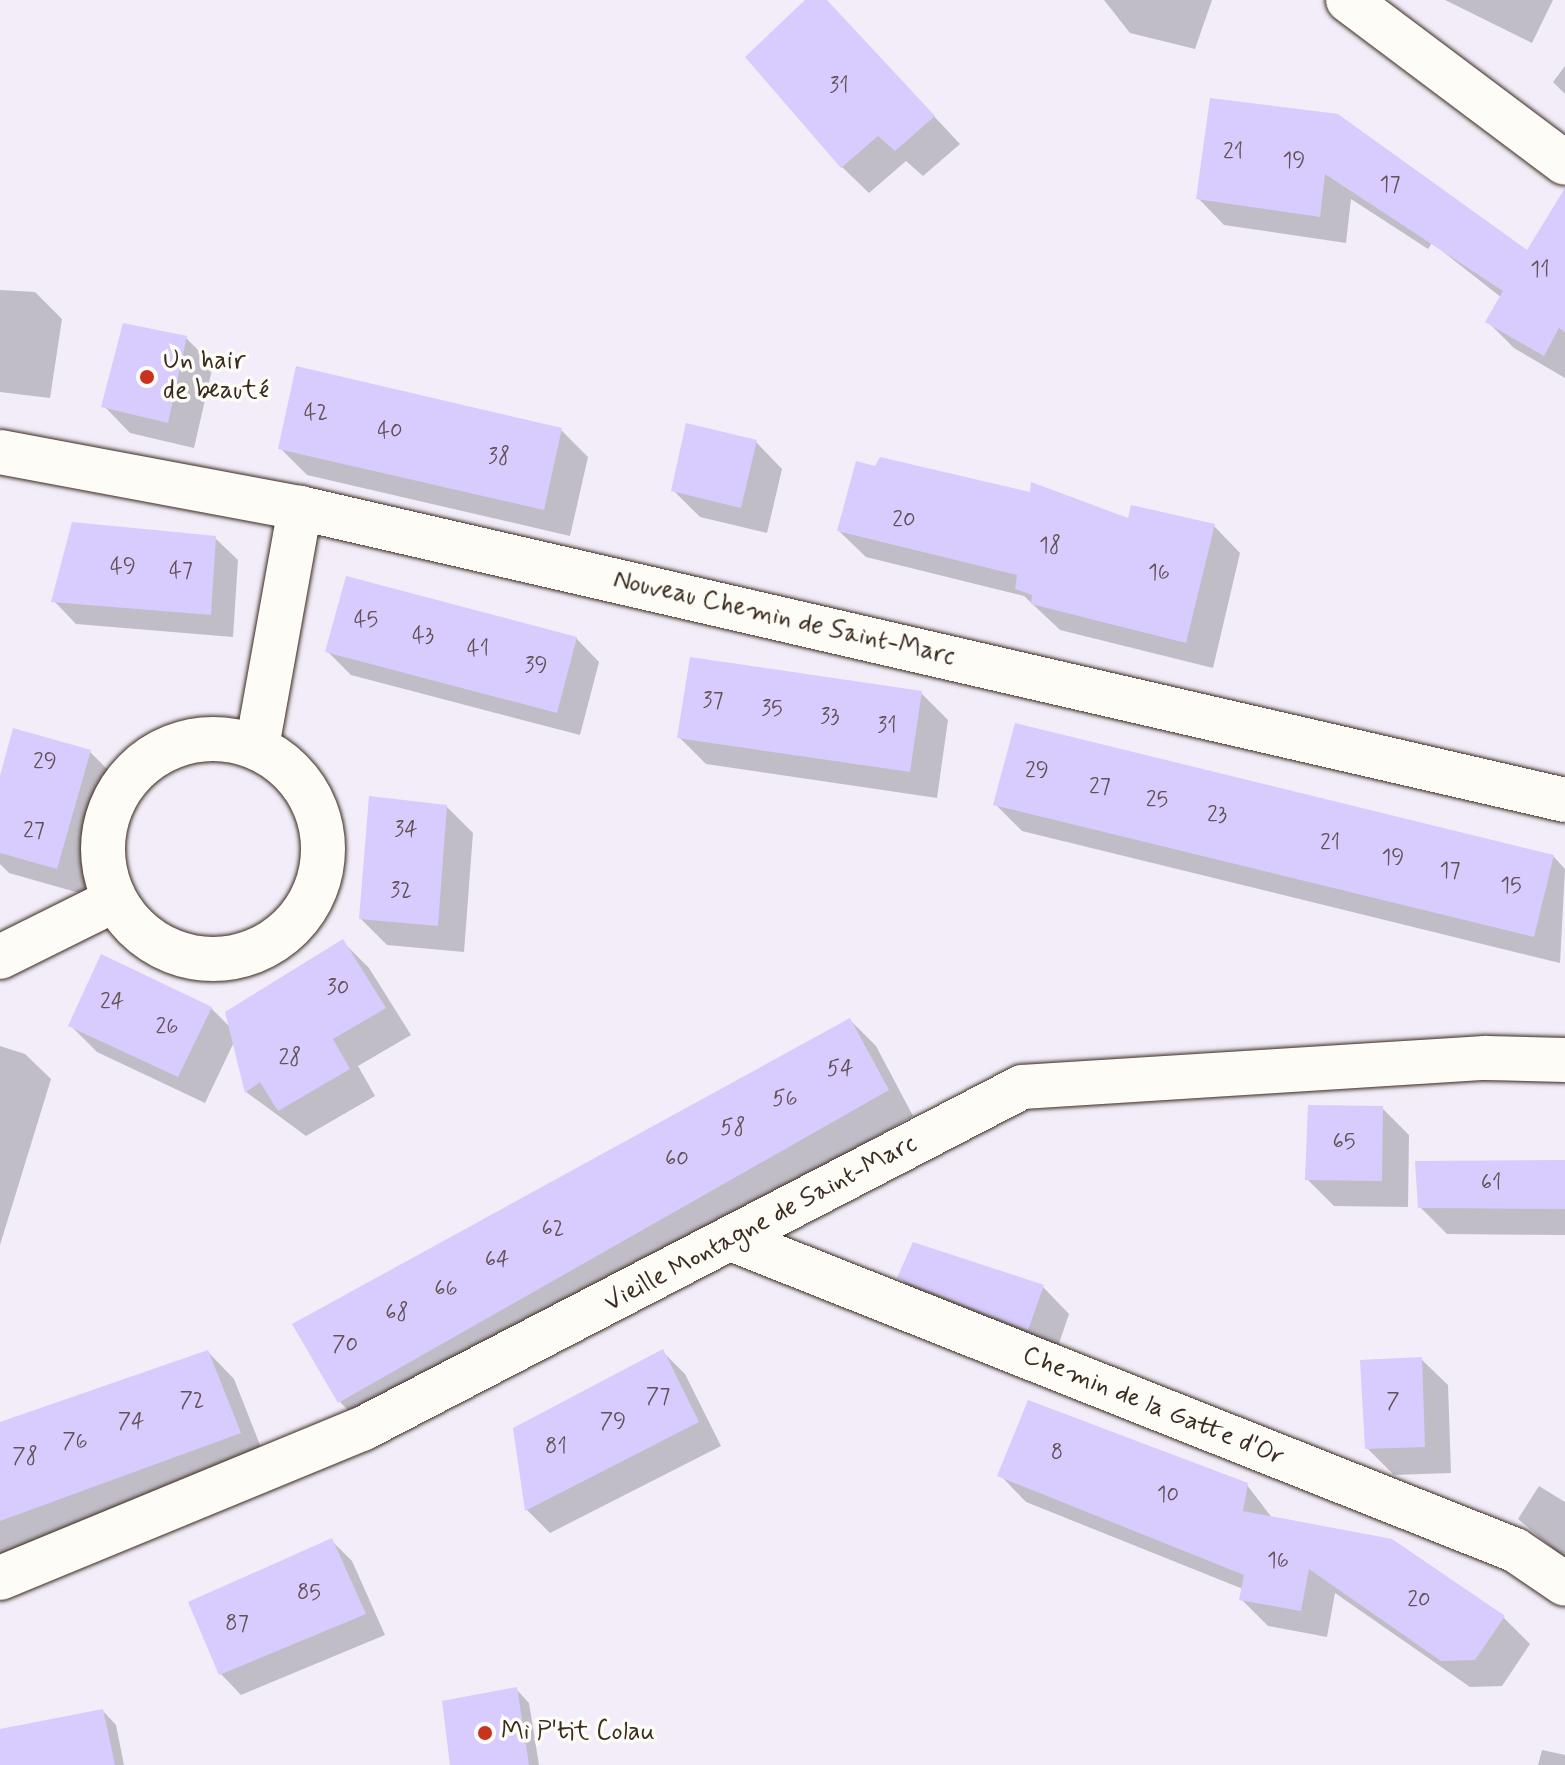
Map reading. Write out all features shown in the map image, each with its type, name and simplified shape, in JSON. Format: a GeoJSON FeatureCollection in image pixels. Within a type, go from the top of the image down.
{"type":"FeatureCollection","features":[{"type":"Feature","properties":{"kind":"street"},"geometry":{"type":"LineString","coordinates":[[1348,0],[1565,163]]}},
{"type":"Feature","properties":{"kind":"street","name":"Nouveau Chemin de Saint-Marc"},"geometry":{"type":"LineString","coordinates":[[0,452],[300,508],[1565,800]]}},
{"type":"Feature","properties":{"kind":"street"},"geometry":{"type":"LineString","coordinates":[[257,747],[300,508]]}},
{"type":"Feature","properties":{"kind":"street"},"geometry":{"type":"LineString","coordinates":[[198,740],[257,747],[298,776],[321,820],[323,870],[303,915],[265,947],[218,960],[169,950],[135,929],[115,900],[105,827],[125,782],[162,750],[198,740]]}},
{"type":"Feature","properties":{"kind":"street"},"geometry":{"type":"LineString","coordinates":[[0,957],[115,900]]}},
{"type":"Feature","properties":{"kind":"street","name":"Vieille Montagne de Saint-Marc"},"geometry":{"type":"LineString","coordinates":[[0,1578],[362,1429],[736,1241],[1022,1087],[1485,1058],[1565,1060]]}},
{"type":"Feature","properties":{"kind":"street","name":"Chemin de la Gatte d'Or"},"geometry":{"type":"LineString","coordinates":[[736,1241],[1515,1550],[1565,1584]]}},
{"type":"Feature","properties":{"kind":"building"},"geometry":{"type":"Polygon","coordinates":[[[805,0],[827,0],[935,116],[895,151],[878,136],[841,168],[745,57],[805,0]]]}},
{"type":"Feature","properties":{"kind":"building"},"geometry":{"type":"Polygon","coordinates":[[[1210,98],[1338,114],[1527,250],[1565,188],[1565,332],[1559,328],[1544,356],[1485,322],[1503,291],[1325,174],[1320,217],[1196,199],[1210,98]]]}},
{"type":"Feature","properties":{"kind":"building"},"geometry":{"type":"Polygon","coordinates":[[[123,323],[187,336],[168,423],[101,407],[123,323]]]}},
{"type":"Feature","properties":{"kind":"building"},"geometry":{"type":"Polygon","coordinates":[[[296,366],[562,428],[544,510],[278,449],[296,366]]]}},
{"type":"Feature","properties":{"kind":"building"},"geometry":{"type":"Polygon","coordinates":[[[686,423],[757,440],[741,508],[671,491],[686,423]]]}},
{"type":"Feature","properties":{"kind":"building"},"geometry":{"type":"Polygon","coordinates":[[[880,457],[1030,492],[1031,482],[1128,518],[1131,505],[1215,524],[1186,643],[1031,604],[1032,595],[1015,589],[1017,575],[837,531],[856,461],[875,466],[880,457]]]}},
{"type":"Feature","properties":{"kind":"building"},"geometry":{"type":"Polygon","coordinates":[[[72,522],[216,536],[211,615],[51,602],[72,522]]]}},
{"type":"Feature","properties":{"kind":"building"},"geometry":{"type":"Polygon","coordinates":[[[346,576],[577,637],[557,713],[325,652],[346,576]]]}},
{"type":"Feature","properties":{"kind":"building"},"geometry":{"type":"Polygon","coordinates":[[[690,657],[922,691],[910,772],[677,738],[690,657]]]}},
{"type":"Feature","properties":{"kind":"building"},"geometry":{"type":"Polygon","coordinates":[[[1015,723],[1554,855],[1534,937],[993,805],[1015,723]]]}},
{"type":"Feature","properties":{"kind":"building"},"geometry":{"type":"Polygon","coordinates":[[[13,728],[91,750],[57,869],[0,853],[0,776],[13,728]]]}},
{"type":"Feature","properties":{"kind":"building"},"geometry":{"type":"Polygon","coordinates":[[[369,796],[447,805],[438,926],[359,919],[369,796]]]}},
{"type":"Feature","properties":{"kind":"building"},"geometry":{"type":"Polygon","coordinates":[[[343,939],[386,1008],[333,1039],[350,1069],[278,1111],[260,1082],[245,1093],[225,1012],[343,939]]]}},
{"type":"Feature","properties":{"kind":"building"},"geometry":{"type":"Polygon","coordinates":[[[101,954],[212,1007],[178,1077],[68,1026],[101,954]]]}},
{"type":"Feature","properties":{"kind":"building"},"geometry":{"type":"Polygon","coordinates":[[[850,1018],[889,1090],[338,1403],[292,1324],[850,1018]]]}},
{"type":"Feature","properties":{"kind":"building"},"geometry":{"type":"Polygon","coordinates":[[[1308,1105],[1383,1106],[1382,1181],[1305,1180],[1308,1105]]]}},
{"type":"Feature","properties":{"kind":"building"},"geometry":{"type":"Polygon","coordinates":[[[1565,1160],[1565,1209],[1418,1208],[1415,1161],[1565,1160]]]}},
{"type":"Feature","properties":{"kind":"building"},"geometry":{"type":"Polygon","coordinates":[[[913,1242],[1044,1285],[1028,1330],[897,1278],[913,1242]]]}},
{"type":"Feature","properties":{"kind":"building"},"geometry":{"type":"Polygon","coordinates":[[[663,1349],[699,1422],[525,1511],[513,1428],[663,1349]]]}},
{"type":"Feature","properties":{"kind":"building"},"geometry":{"type":"Polygon","coordinates":[[[208,1350],[241,1433],[0,1521],[0,1422],[208,1350]]]}},
{"type":"Feature","properties":{"kind":"building"},"geometry":{"type":"Polygon","coordinates":[[[1422,1357],[1425,1447],[1365,1449],[1360,1360],[1422,1357]]]}},
{"type":"Feature","properties":{"kind":"building"},"geometry":{"type":"Polygon","coordinates":[[[1028,1400],[1248,1483],[1243,1511],[1392,1539],[1505,1616],[1475,1660],[1441,1661],[1309,1569],[1301,1611],[1239,1600],[1244,1575],[997,1476],[1028,1400]]]}},
{"type":"Feature","properties":{"kind":"building"},"geometry":{"type":"Polygon","coordinates":[[[332,1538],[366,1614],[219,1675],[188,1602],[332,1538]]]}},
{"type":"Feature","properties":{"kind":"building","name":"Mi P'tit Colau"},"geometry":{"type":"Polygon","coordinates":[[[517,1687],[529,1765],[450,1765],[442,1701],[517,1687]]]}},
{"type":"Feature","properties":{"kind":"building"},"geometry":{"type":"Polygon","coordinates":[[[103,1709],[115,1765],[0,1765],[0,1729],[103,1709]]]}},
{"type":"Feature","properties":{"kind":"place","name":"Un hair de beauté"},"geometry":{"type":"Point","coordinates":[147,377]}},
{"type":"Feature","properties":{"kind":"place","name":"Mi P'tit Colau"},"geometry":{"type":"Point","coordinates":[485,1733]}}]}
